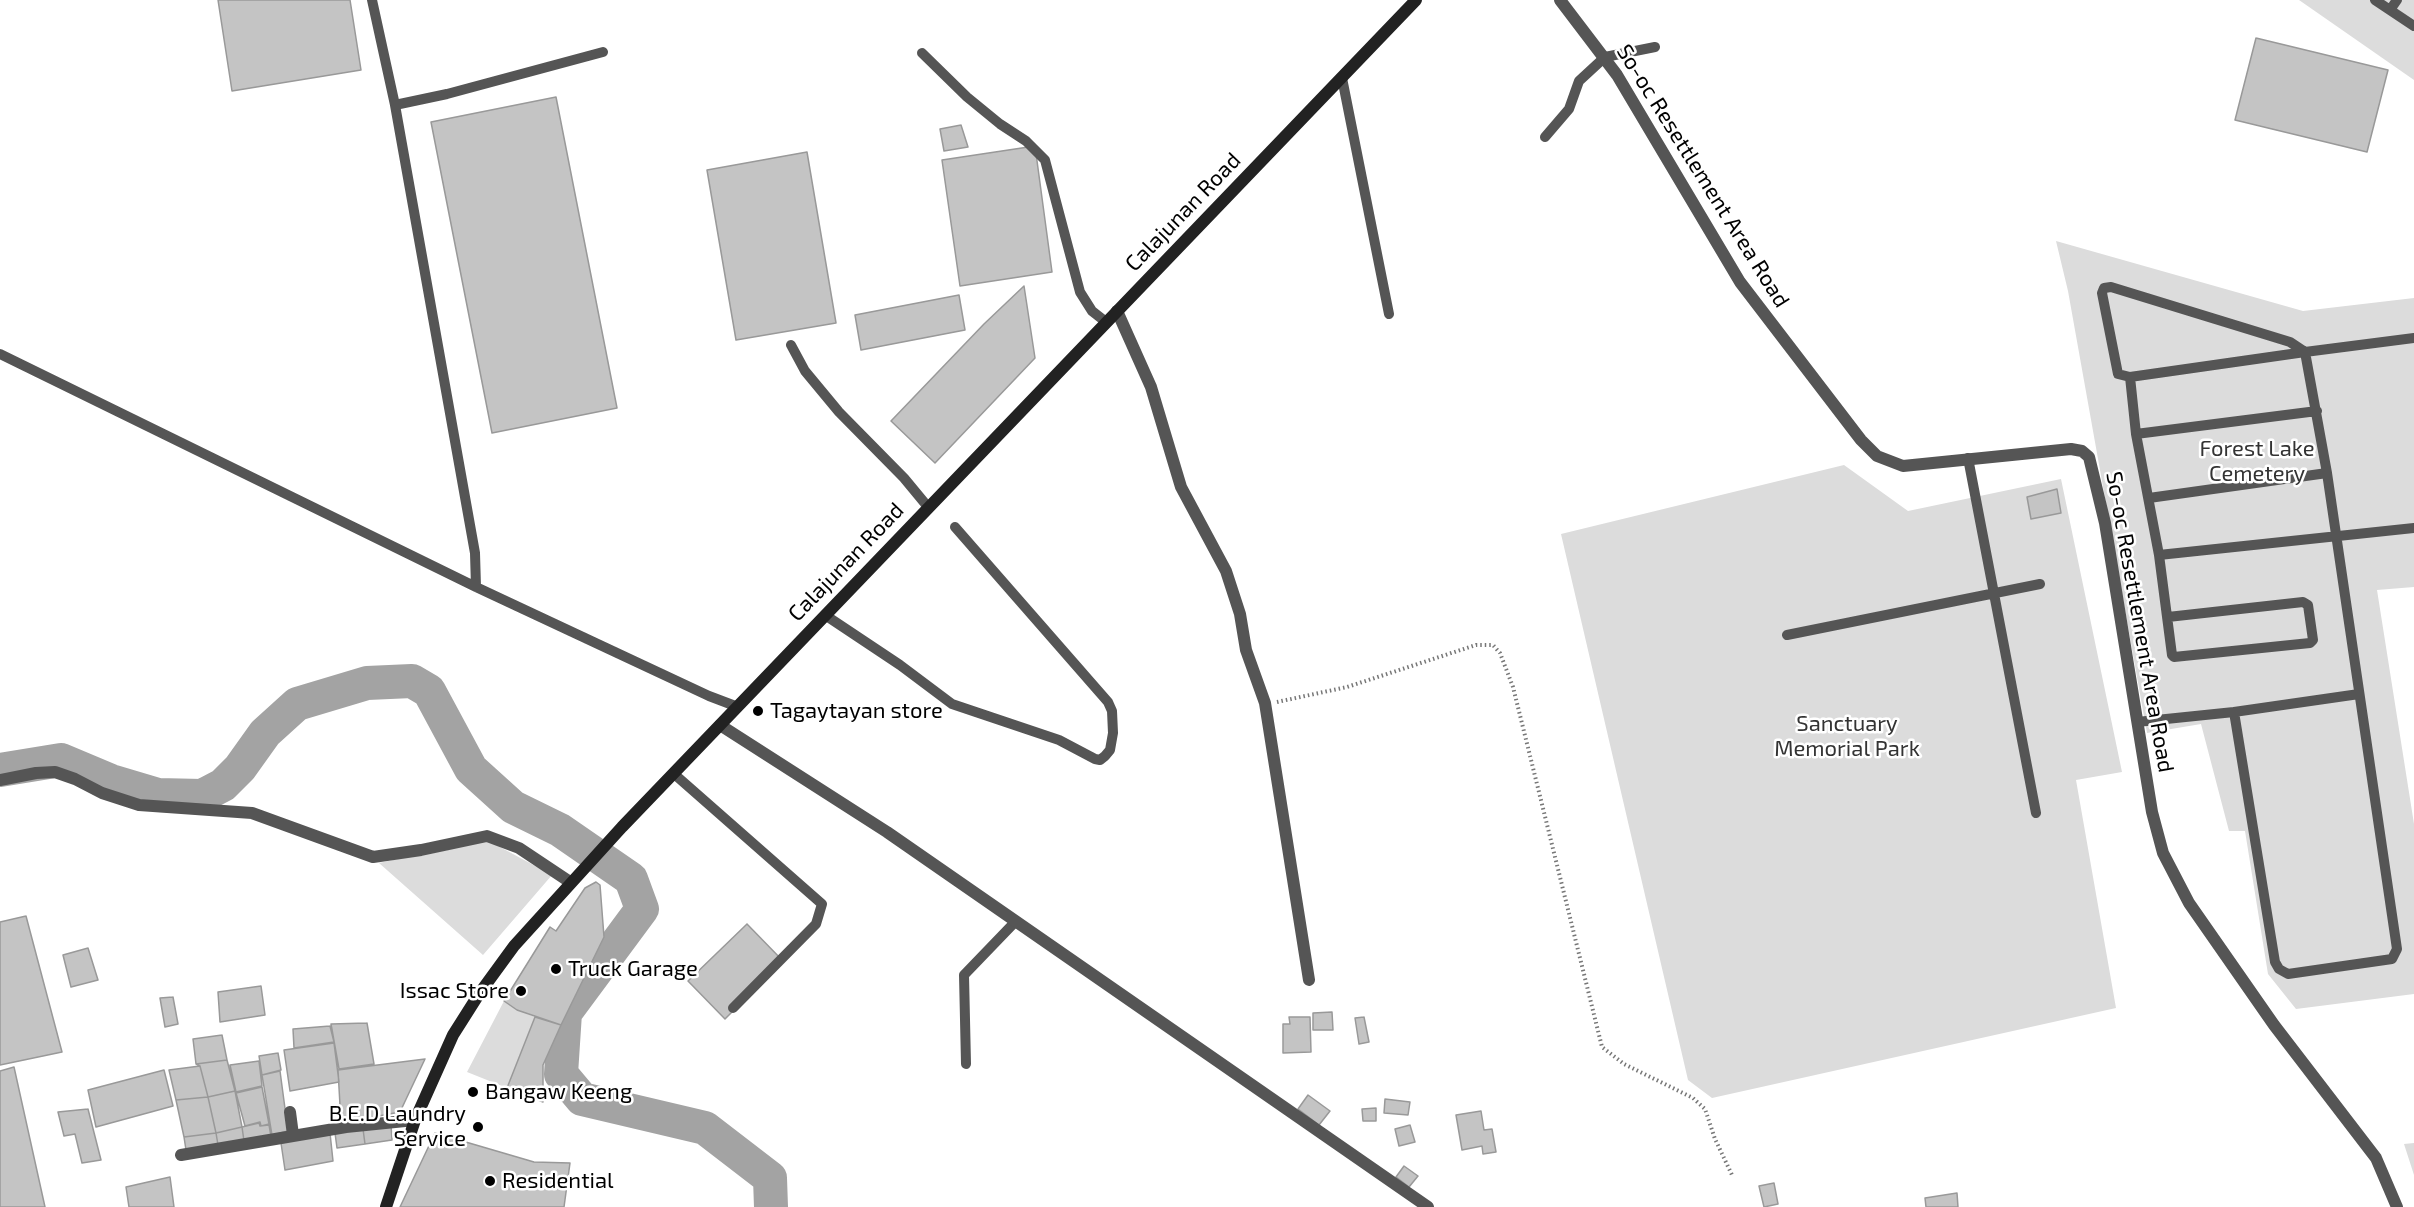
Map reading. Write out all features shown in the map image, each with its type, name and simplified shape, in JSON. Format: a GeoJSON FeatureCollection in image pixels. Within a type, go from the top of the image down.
{"type":"FeatureCollection","features":[{"type":"Feature","properties":{"kind":"main road","name":"Calajunan Road"},"geometry":{"type":"LineString","coordinates":[[386,1207],[415,1119],[453,1035],[514,946],[588,862],[1416,0]]}},
{"type":"Feature","properties":{"kind":"street","name":"So-oc Resettlement Area Road"},"geometry":{"type":"LineString","coordinates":[[1560,0],[1605,57],[1740,282],[1861,440],[1877,456],[1903,466],[2071,449],[2082,451],[2090,457],[2104,523],[2152,813],[2163,853],[2189,903],[2274,1025],[2376,1158],[2397,1207]]}},
{"type":"Feature","properties":{"kind":"street"},"geometry":{"type":"LineString","coordinates":[[1117,310],[1152,387],[1181,487],[1226,571],[1240,614],[1246,650],[1265,703],[1309,980]]}},
{"type":"Feature","properties":{"kind":"street"},"geometry":{"type":"LineString","coordinates":[[720,725],[887,832],[1428,1207]]}},
{"type":"Feature","properties":{"kind":"street"},"geometry":{"type":"LineString","coordinates":[[0,780],[55,772],[102,793],[139,805],[252,813],[373,857],[421,850],[487,836],[519,848],[570,882]]}},
{"type":"Feature","properties":{"kind":"street"},"geometry":{"type":"LineString","coordinates":[[290,1112],[293,1135]]}},
{"type":"Feature","properties":{"kind":"street"},"geometry":{"type":"LineString","coordinates":[[181,1155],[293,1135],[415,1119]]}},
{"type":"Feature","properties":{"kind":"lane"},"geometry":{"type":"LineString","coordinates":[[372,0],[395,105],[475,553],[476,587]]}},
{"type":"Feature","properties":{"kind":"lane"},"geometry":{"type":"LineString","coordinates":[[2375,0],[2414,26]]}},
{"type":"Feature","properties":{"kind":"lane"},"geometry":{"type":"LineString","coordinates":[[2390,10],[2397,0]]}},
{"type":"Feature","properties":{"kind":"lane"},"geometry":{"type":"LineString","coordinates":[[1545,136],[1569,109],[1579,81],[1605,57],[1655,47]]}},
{"type":"Feature","properties":{"kind":"lane"},"geometry":{"type":"LineString","coordinates":[[395,105],[447,94],[603,52]]}},
{"type":"Feature","properties":{"kind":"lane"},"geometry":{"type":"LineString","coordinates":[[922,53],[967,97],[1000,124],[1026,141],[1045,160],[1080,292],[1092,311],[1106,322]]}},
{"type":"Feature","properties":{"kind":"lane"},"geometry":{"type":"LineString","coordinates":[[1342,78],[1389,314]]}},
{"type":"Feature","properties":{"kind":"lane"},"geometry":{"type":"LineString","coordinates":[[2234,712],[2275,962],[2279,969],[2288,974],[2392,959],[2396,955],[2359,694],[2327,473],[2305,352],[2290,342],[2111,287],[2104,288],[2102,293],[2118,374],[2130,378],[2305,352],[2414,338]]}},
{"type":"Feature","properties":{"kind":"lane"},"geometry":{"type":"LineString","coordinates":[[791,345],[804,371],[832,404],[904,478],[928,507]]}},
{"type":"Feature","properties":{"kind":"lane"},"geometry":{"type":"LineString","coordinates":[[0,354],[476,587],[709,696],[738,707]]}},
{"type":"Feature","properties":{"kind":"lane"},"geometry":{"type":"LineString","coordinates":[[2130,378],[2136,434],[2159,555],[2172,655],[2176,658],[2310,643],[2313,640],[2308,605],[2303,602],[2168,617]]}},
{"type":"Feature","properties":{"kind":"lane"},"geometry":{"type":"LineString","coordinates":[[2136,434],[2317,411]]}},
{"type":"Feature","properties":{"kind":"lane"},"geometry":{"type":"LineString","coordinates":[[1968,458],[2036,813]]}},
{"type":"Feature","properties":{"kind":"lane"},"geometry":{"type":"LineString","coordinates":[[2149,498],[2327,473]]}},
{"type":"Feature","properties":{"kind":"lane"},"geometry":{"type":"LineString","coordinates":[[825,615],[900,665],[952,704],[1059,740],[1100,760],[1110,750],[1113,733],[1112,711],[1108,702],[955,527]]}},
{"type":"Feature","properties":{"kind":"lane"},"geometry":{"type":"LineString","coordinates":[[2159,555],[2414,528]]}},
{"type":"Feature","properties":{"kind":"lane"},"geometry":{"type":"LineString","coordinates":[[1787,635],[2040,584]]}},
{"type":"Feature","properties":{"kind":"lane"},"geometry":{"type":"LineString","coordinates":[[2137,722],[2234,712],[2359,694]]}},
{"type":"Feature","properties":{"kind":"lane"},"geometry":{"type":"LineString","coordinates":[[673,773],[822,904],[816,924],[733,1008]]}},
{"type":"Feature","properties":{"kind":"lane"},"geometry":{"type":"LineString","coordinates":[[966,1064],[964,975],[1016,921]]}},
{"type":"Feature","properties":{"kind":"path"},"geometry":{"type":"LineString","coordinates":[[1265,703],[1302,698],[1347,687],[1476,645],[1493,645],[1500,653],[1513,687],[1602,1047],[1624,1064],[1693,1098],[1705,1109],[1715,1139],[1732,1175]]}},
{"type":"Feature","properties":{"kind":"green space"},"geometry":{"type":"Polygon","coordinates":[[[2299,0],[2414,0],[2414,80],[2299,0]]]}},
{"type":"Feature","properties":{"kind":"green space","name":"Forest Lake Cemetery"},"geometry":{"type":"Polygon","coordinates":[[[2056,241],[2303,311],[2414,298],[2414,587],[2377,590],[2414,824],[2414,994],[2296,1009],[2268,974],[2245,831],[2229,831],[2201,724],[2147,733],[2068,291],[2056,241]]]}},
{"type":"Feature","properties":{"kind":"green space","name":"Sanctuary Memorial Park"},"geometry":{"type":"Polygon","coordinates":[[[1844,465],[1908,511],[2061,479],[2122,772],[2076,780],[2116,1008],[1712,1098],[1688,1080],[1561,534],[1844,465]]]}},
{"type":"Feature","properties":{"kind":"green space"},"geometry":{"type":"Polygon","coordinates":[[[487,840],[552,875],[483,955],[379,863],[487,840]]]}},
{"type":"Feature","properties":{"kind":"green space"},"geometry":{"type":"Polygon","coordinates":[[[504,1001],[517,1010],[535,1017],[507,1088],[467,1072],[504,1001]]]}},
{"type":"Feature","properties":{"kind":"green space"},"geometry":{"type":"Polygon","coordinates":[[[2414,1143],[2414,1175],[2404,1144],[2414,1143]]]}},
{"type":"Feature","properties":{"kind":"building"},"geometry":{"type":"Polygon","coordinates":[[[218,0],[350,0],[361,70],[232,91],[218,0]]]}},
{"type":"Feature","properties":{"kind":"building"},"geometry":{"type":"Polygon","coordinates":[[[2256,38],[2388,70],[2367,152],[2235,120],[2256,38]]]}},
{"type":"Feature","properties":{"kind":"building"},"geometry":{"type":"Polygon","coordinates":[[[556,97],[617,408],[492,433],[431,122],[556,97]]]}},
{"type":"Feature","properties":{"kind":"building"},"geometry":{"type":"Polygon","coordinates":[[[961,125],[968,147],[944,151],[940,129],[961,125]]]}},
{"type":"Feature","properties":{"kind":"building"},"geometry":{"type":"Polygon","coordinates":[[[1035,146],[1052,272],[960,286],[942,160],[1035,146]]]}},
{"type":"Feature","properties":{"kind":"building"},"geometry":{"type":"Polygon","coordinates":[[[807,152],[836,323],[736,340],[707,170],[807,152]]]}},
{"type":"Feature","properties":{"kind":"building"},"geometry":{"type":"Polygon","coordinates":[[[1024,286],[1035,358],[935,463],[891,421],[984,324],[1024,286]]]}},
{"type":"Feature","properties":{"kind":"building"},"geometry":{"type":"Polygon","coordinates":[[[959,295],[965,330],[861,350],[855,315],[959,295]]]}},
{"type":"Feature","properties":{"kind":"building"},"geometry":{"type":"Polygon","coordinates":[[[2057,489],[2061,513],[2031,519],[2027,497],[2057,489]]]}},
{"type":"Feature","properties":{"kind":"building","name":"Truck Garage"},"geometry":{"type":"Polygon","coordinates":[[[596,882],[600,885],[604,937],[561,1025],[517,1010],[504,1001],[550,927],[556,931],[585,888],[596,882]]]}},
{"type":"Feature","properties":{"kind":"building"},"geometry":{"type":"Polygon","coordinates":[[[26,916],[62,1052],[0,1065],[0,922],[26,916]]]}},
{"type":"Feature","properties":{"kind":"building"},"geometry":{"type":"Polygon","coordinates":[[[747,924],[783,961],[725,1019],[688,981],[747,924]]]}},
{"type":"Feature","properties":{"kind":"building"},"geometry":{"type":"Polygon","coordinates":[[[88,948],[98,980],[71,987],[63,955],[88,948]]]}},
{"type":"Feature","properties":{"kind":"building"},"geometry":{"type":"Polygon","coordinates":[[[261,986],[265,1015],[220,1022],[218,992],[261,986]]]}},
{"type":"Feature","properties":{"kind":"building"},"geometry":{"type":"Polygon","coordinates":[[[173,997],[178,1024],[165,1027],[160,998],[173,997]]]}},
{"type":"Feature","properties":{"kind":"building"},"geometry":{"type":"Polygon","coordinates":[[[1332,1012],[1333,1030],[1313,1030],[1313,1013],[1332,1012]]]}},
{"type":"Feature","properties":{"kind":"building","name":"Residential"},"geometry":{"type":"Polygon","coordinates":[[[535,1017],[561,1025],[543,1065],[543,1102],[507,1088],[535,1017]]]}},
{"type":"Feature","properties":{"kind":"building"},"geometry":{"type":"Polygon","coordinates":[[[1289,1017],[1310,1017],[1311,1052],[1283,1053],[1283,1024],[1290,1024],[1289,1017]]]}},
{"type":"Feature","properties":{"kind":"building"},"geometry":{"type":"Polygon","coordinates":[[[1364,1017],[1369,1042],[1359,1044],[1355,1018],[1364,1017]]]}},
{"type":"Feature","properties":{"kind":"building"},"geometry":{"type":"Polygon","coordinates":[[[367,1023],[374,1064],[339,1069],[331,1024],[367,1023]]]}},
{"type":"Feature","properties":{"kind":"building"},"geometry":{"type":"Polygon","coordinates":[[[330,1026],[334,1042],[294,1048],[293,1029],[330,1026]]]}},
{"type":"Feature","properties":{"kind":"building"},"geometry":{"type":"Polygon","coordinates":[[[222,1035],[227,1060],[196,1064],[193,1039],[222,1035]]]}},
{"type":"Feature","properties":{"kind":"building"},"geometry":{"type":"Polygon","coordinates":[[[334,1043],[339,1082],[290,1091],[284,1050],[334,1043]]]}},
{"type":"Feature","properties":{"kind":"building"},"geometry":{"type":"Polygon","coordinates":[[[278,1053],[281,1070],[262,1075],[259,1056],[278,1053]]]}},
{"type":"Feature","properties":{"kind":"building"},"geometry":{"type":"Polygon","coordinates":[[[425,1059],[400,1112],[341,1123],[338,1070],[425,1059]]]}},
{"type":"Feature","properties":{"kind":"building"},"geometry":{"type":"Polygon","coordinates":[[[227,1060],[235,1091],[208,1097],[200,1066],[196,1064],[227,1060]]]}},
{"type":"Feature","properties":{"kind":"building"},"geometry":{"type":"Polygon","coordinates":[[[259,1061],[262,1086],[236,1092],[230,1065],[259,1061]]]}},
{"type":"Feature","properties":{"kind":"building"},"geometry":{"type":"Polygon","coordinates":[[[200,1066],[208,1097],[176,1100],[169,1070],[200,1066]]]}},
{"type":"Feature","properties":{"kind":"building"},"geometry":{"type":"Polygon","coordinates":[[[14,1067],[45,1207],[0,1207],[0,1071],[14,1067]]]}},
{"type":"Feature","properties":{"kind":"building"},"geometry":{"type":"Polygon","coordinates":[[[164,1070],[173,1106],[96,1127],[88,1090],[164,1070]]]}},
{"type":"Feature","properties":{"kind":"building"},"geometry":{"type":"Polygon","coordinates":[[[280,1071],[288,1131],[272,1135],[262,1075],[280,1071]]]}},
{"type":"Feature","properties":{"kind":"building"},"geometry":{"type":"Polygon","coordinates":[[[262,1087],[269,1124],[261,1126],[260,1122],[245,1126],[236,1093],[262,1087]]]}},
{"type":"Feature","properties":{"kind":"building"},"geometry":{"type":"Polygon","coordinates":[[[235,1091],[242,1127],[216,1133],[208,1097],[235,1091]]]}},
{"type":"Feature","properties":{"kind":"building"},"geometry":{"type":"Polygon","coordinates":[[[1308,1095],[1330,1111],[1319,1125],[1298,1109],[1308,1095]]]}},
{"type":"Feature","properties":{"kind":"building"},"geometry":{"type":"Polygon","coordinates":[[[208,1097],[216,1133],[184,1137],[176,1100],[208,1097]]]}},
{"type":"Feature","properties":{"kind":"building"},"geometry":{"type":"Polygon","coordinates":[[[1385,1099],[1410,1102],[1408,1115],[1384,1113],[1385,1099]]]}},
{"type":"Feature","properties":{"kind":"building"},"geometry":{"type":"Polygon","coordinates":[[[1376,1108],[1376,1121],[1363,1121],[1362,1109],[1376,1108]]]}},
{"type":"Feature","properties":{"kind":"building"},"geometry":{"type":"Polygon","coordinates":[[[88,1109],[101,1160],[82,1163],[75,1134],[64,1136],[58,1112],[88,1109]]]}},
{"type":"Feature","properties":{"kind":"building"},"geometry":{"type":"Polygon","coordinates":[[[1481,1111],[1484,1130],[1492,1129],[1496,1152],[1483,1154],[1482,1146],[1462,1150],[1456,1115],[1481,1111]]]}},
{"type":"Feature","properties":{"kind":"building"},"geometry":{"type":"Polygon","coordinates":[[[259,1123],[260,1126],[269,1125],[271,1136],[244,1141],[242,1127],[259,1123]]]}},
{"type":"Feature","properties":{"kind":"building"},"geometry":{"type":"Polygon","coordinates":[[[391,1125],[392,1140],[365,1144],[363,1129],[391,1125]]]}},
{"type":"Feature","properties":{"kind":"building"},"geometry":{"type":"Polygon","coordinates":[[[1410,1125],[1415,1142],[1399,1146],[1395,1129],[1410,1125]]]}},
{"type":"Feature","properties":{"kind":"building"},"geometry":{"type":"Polygon","coordinates":[[[242,1127],[244,1141],[218,1145],[216,1133],[242,1127]]]}},
{"type":"Feature","properties":{"kind":"building"},"geometry":{"type":"Polygon","coordinates":[[[363,1129],[365,1144],[337,1148],[335,1133],[363,1129]]]}},
{"type":"Feature","properties":{"kind":"building"},"geometry":{"type":"Polygon","coordinates":[[[216,1133],[218,1145],[186,1150],[184,1137],[216,1133]]]}},
{"type":"Feature","properties":{"kind":"building"},"geometry":{"type":"Polygon","coordinates":[[[330,1133],[333,1161],[285,1170],[281,1143],[330,1133]]]}},
{"type":"Feature","properties":{"kind":"building","name":"Residential"},"geometry":{"type":"Polygon","coordinates":[[[435,1133],[534,1162],[570,1163],[564,1207],[400,1207],[435,1133]]]}},
{"type":"Feature","properties":{"kind":"building"},"geometry":{"type":"Polygon","coordinates":[[[1404,1166],[1418,1176],[1409,1187],[1396,1177],[1404,1166]]]}},
{"type":"Feature","properties":{"kind":"building"},"geometry":{"type":"Polygon","coordinates":[[[170,1177],[174,1207],[129,1207],[126,1187],[170,1177]]]}},
{"type":"Feature","properties":{"kind":"building"},"geometry":{"type":"Polygon","coordinates":[[[1774,1183],[1778,1204],[1764,1207],[1759,1186],[1774,1183]]]}},
{"type":"Feature","properties":{"kind":"building"},"geometry":{"type":"Polygon","coordinates":[[[1957,1193],[1958,1207],[1926,1207],[1925,1198],[1957,1193]]]}},
{"type":"Feature","properties":{"kind":"waterway"},"geometry":{"type":"LineString","coordinates":[[0,770],[61,760],[111,781],[158,795],[202,796],[223,785],[240,768],[265,733],[297,704],[367,683],[412,681],[429,691],[471,769],[513,807],[560,830],[631,879],[642,909],[565,1013],[561,1074],[582,1099],[705,1128],[770,1178],[771,1207]]}},
{"type":"Feature","properties":{"kind":"place","name":"Tagaytayan store"},"geometry":{"type":"Point","coordinates":[758,711]}},
{"type":"Feature","properties":{"kind":"place","name":"Truck Garage"},"geometry":{"type":"Point","coordinates":[556,969]}},
{"type":"Feature","properties":{"kind":"place","name":"Issac Store"},"geometry":{"type":"Point","coordinates":[521,991]}},
{"type":"Feature","properties":{"kind":"place","name":"Bangaw Keeng"},"geometry":{"type":"Point","coordinates":[473,1092]}},
{"type":"Feature","properties":{"kind":"place","name":"B.E.D Laundry Service"},"geometry":{"type":"Point","coordinates":[478,1127]}},
{"type":"Feature","properties":{"kind":"place","name":"Residential"},"geometry":{"type":"Point","coordinates":[490,1181]}}]}
